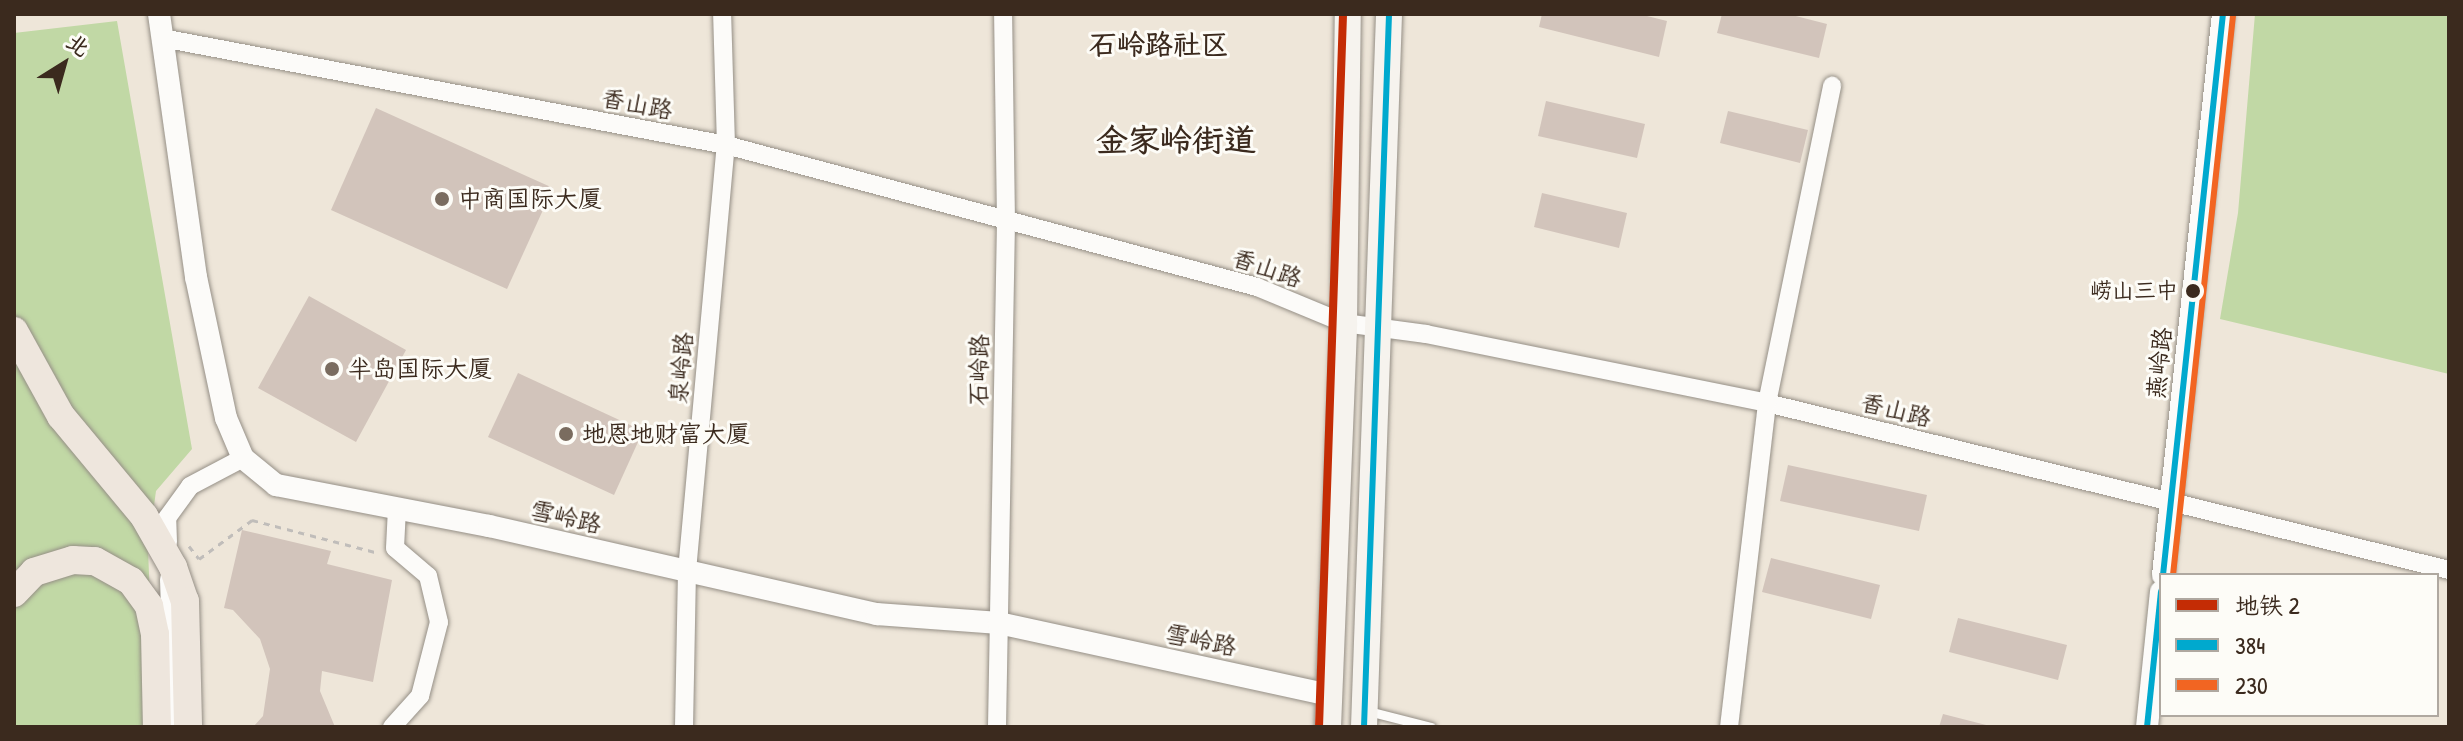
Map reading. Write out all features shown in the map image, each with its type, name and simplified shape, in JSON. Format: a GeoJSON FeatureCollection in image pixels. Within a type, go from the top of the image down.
{"type":"FeatureCollection","features":[{"type":"Feature","properties":{"kind":"main road"},"geometry":{"type":"LineString","coordinates":[[1328,727],[1344,323],[1348,14]]}},
{"type":"Feature","properties":{"kind":"main road"},"geometry":{"type":"LineString","coordinates":[[1364,718],[1382,327],[1389,14]]}},
{"type":"Feature","properties":{"kind":"main road"},"geometry":{"type":"LineString","coordinates":[[14,331],[61,416],[144,516],[173,567],[185,601],[188,727]]}},
{"type":"Feature","properties":{"kind":"main road"},"geometry":{"type":"LineString","coordinates":[[14,593],[34,572],[73,560],[95,561],[131,581],[149,606],[155,634],[157,727]]}},
{"type":"Feature","properties":{"kind":"street","name":"雪岭路"},"geometry":{"type":"LineString","coordinates":[[159,14],[196,277],[226,418],[243,458],[276,485],[397,508],[877,614],[999,623],[1330,695]]}},
{"type":"Feature","properties":{"kind":"street","name":"泉岭路"},"geometry":{"type":"LineString","coordinates":[[684,727],[687,571],[726,145],[722,14]]}},
{"type":"Feature","properties":{"kind":"street","name":"石岭路"},"geometry":{"type":"LineString","coordinates":[[997,727],[1006,222],[1003,14]]}},
{"type":"Feature","properties":{"kind":"street","name":"燕岭路"},"geometry":{"type":"LineString","coordinates":[[2163,573],[2223,14]]}},
{"type":"Feature","properties":{"kind":"street","name":"香山路"},"geometry":{"type":"LineString","coordinates":[[162,38],[726,145],[1257,287],[1344,323],[1382,327],[1767,403],[2449,570]]}},
{"type":"Feature","properties":{"kind":"street"},"geometry":{"type":"LineString","coordinates":[[1729,727],[1767,403],[1832,86]]}},
{"type":"Feature","properties":{"kind":"street"},"geometry":{"type":"LineString","coordinates":[[168,542],[167,518],[190,486],[243,458]]}},
{"type":"Feature","properties":{"kind":"street"},"geometry":{"type":"LineString","coordinates":[[392,727],[420,696],[439,622],[428,576],[395,548],[397,508]]}},
{"type":"Feature","properties":{"kind":"street"},"geometry":{"type":"LineString","coordinates":[[169,576],[174,727]]}},
{"type":"Feature","properties":{"kind":"street"},"geometry":{"type":"LineString","coordinates":[[2147,727],[2159,611]]}},
{"type":"Feature","properties":{"kind":"lane"},"geometry":{"type":"LineString","coordinates":[[1364,718],[1431,727]]}},
{"type":"Feature","properties":{"kind":"path"},"geometry":{"type":"LineString","coordinates":[[167,518],[199,559],[252,520],[409,561]]}},
{"type":"Feature","properties":{"kind":"green space"},"geometry":{"type":"Polygon","coordinates":[[[2255,14],[2449,14],[2449,374],[2220,319],[2238,213],[2255,14]]]}},
{"type":"Feature","properties":{"kind":"green space"},"geometry":{"type":"Polygon","coordinates":[[[117,21],[192,449],[156,491],[148,549],[155,727],[14,727],[14,33],[117,21]]]}},
{"type":"Feature","properties":{"kind":"building"},"geometry":{"type":"Polygon","coordinates":[[[1542,14],[1639,14],[1667,21],[1659,57],[1539,27],[1542,14]]]}},
{"type":"Feature","properties":{"kind":"building"},"geometry":{"type":"Polygon","coordinates":[[[1722,14],[1788,14],[1827,24],[1819,58],[1717,33],[1722,14]]]}},
{"type":"Feature","properties":{"kind":"building"},"geometry":{"type":"Polygon","coordinates":[[[1546,101],[1645,124],[1637,158],[1538,136],[1546,101]]]}},
{"type":"Feature","properties":{"kind":"building","name":"中商国际大厦"},"geometry":{"type":"Polygon","coordinates":[[[376,108],[553,188],[507,289],[331,210],[376,108]]]}},
{"type":"Feature","properties":{"kind":"building"},"geometry":{"type":"Polygon","coordinates":[[[1728,111],[1808,130],[1800,163],[1720,143],[1728,111]]]}},
{"type":"Feature","properties":{"kind":"building"},"geometry":{"type":"Polygon","coordinates":[[[1542,193],[1627,213],[1619,248],[1534,227],[1542,193]]]}},
{"type":"Feature","properties":{"kind":"building","name":"半岛国际大厦"},"geometry":{"type":"Polygon","coordinates":[[[309,296],[406,350],[356,442],[258,388],[309,296]]]}},
{"type":"Feature","properties":{"kind":"building","name":"地恩地财富大厦"},"geometry":{"type":"Polygon","coordinates":[[[518,373],[643,431],[614,495],[488,437],[518,373]]]}},
{"type":"Feature","properties":{"kind":"building"},"geometry":{"type":"Polygon","coordinates":[[[1788,465],[1927,495],[1919,531],[1780,501],[1788,465]]]}},
{"type":"Feature","properties":{"kind":"building"},"geometry":{"type":"Polygon","coordinates":[[[242,530],[331,551],[327,564],[392,580],[373,682],[322,671],[320,691],[335,727],[253,727],[263,716],[270,669],[260,639],[233,610],[224,608],[242,530]]]}},
{"type":"Feature","properties":{"kind":"building"},"geometry":{"type":"Polygon","coordinates":[[[1771,558],[1880,585],[1871,619],[1762,592],[1771,558]]]}},
{"type":"Feature","properties":{"kind":"building"},"geometry":{"type":"Polygon","coordinates":[[[1958,618],[2067,645],[2058,680],[1949,652],[1958,618]]]}},
{"type":"Feature","properties":{"kind":"building"},"geometry":{"type":"Polygon","coordinates":[[[1943,714],[1990,726],[1990,727],[1939,727],[1943,714]]]}},
{"type":"Feature","properties":{"kind":"metro line","name":"2"},"geometry":{"type":"LineString","coordinates":[[1319,727],[1343,14]]}},
{"type":"Feature","properties":{"kind":"transit line","name":"384"},"geometry":{"type":"LineString","coordinates":[[1364,727],[1389,14]]}},
{"type":"Feature","properties":{"kind":"transit line","name":"384"},"geometry":{"type":"LineString","coordinates":[[2163,573],[2223,14]]}},
{"type":"Feature","properties":{"kind":"transit line","name":"230"},"geometry":{"type":"LineString","coordinates":[[2173,573],[2233,15]]}},
{"type":"Feature","properties":{"kind":"transit line","name":"384"},"geometry":{"type":"LineString","coordinates":[[2147,727],[2159,611]]}},
{"type":"Feature","properties":{"kind":"place","name":"中商国际大厦"},"geometry":{"type":"Point","coordinates":[442,199]}},
{"type":"Feature","properties":{"kind":"place","name":"崂山三中"},"geometry":{"type":"Point","coordinates":[2193,291]}},
{"type":"Feature","properties":{"kind":"place","name":"半岛国际大厦"},"geometry":{"type":"Point","coordinates":[332,369]}},
{"type":"Feature","properties":{"kind":"place","name":"地恩地财富大厦"},"geometry":{"type":"Point","coordinates":[566,434]}},
{"type":"Feature","properties":{"kind":"district","name":"石岭路社区"},"geometry":{"type":"Point","coordinates":[1159,44]}},
{"type":"Feature","properties":{"kind":"district","name":"金家岭街道"},"geometry":{"type":"Point","coordinates":[1176,140]}}]}
